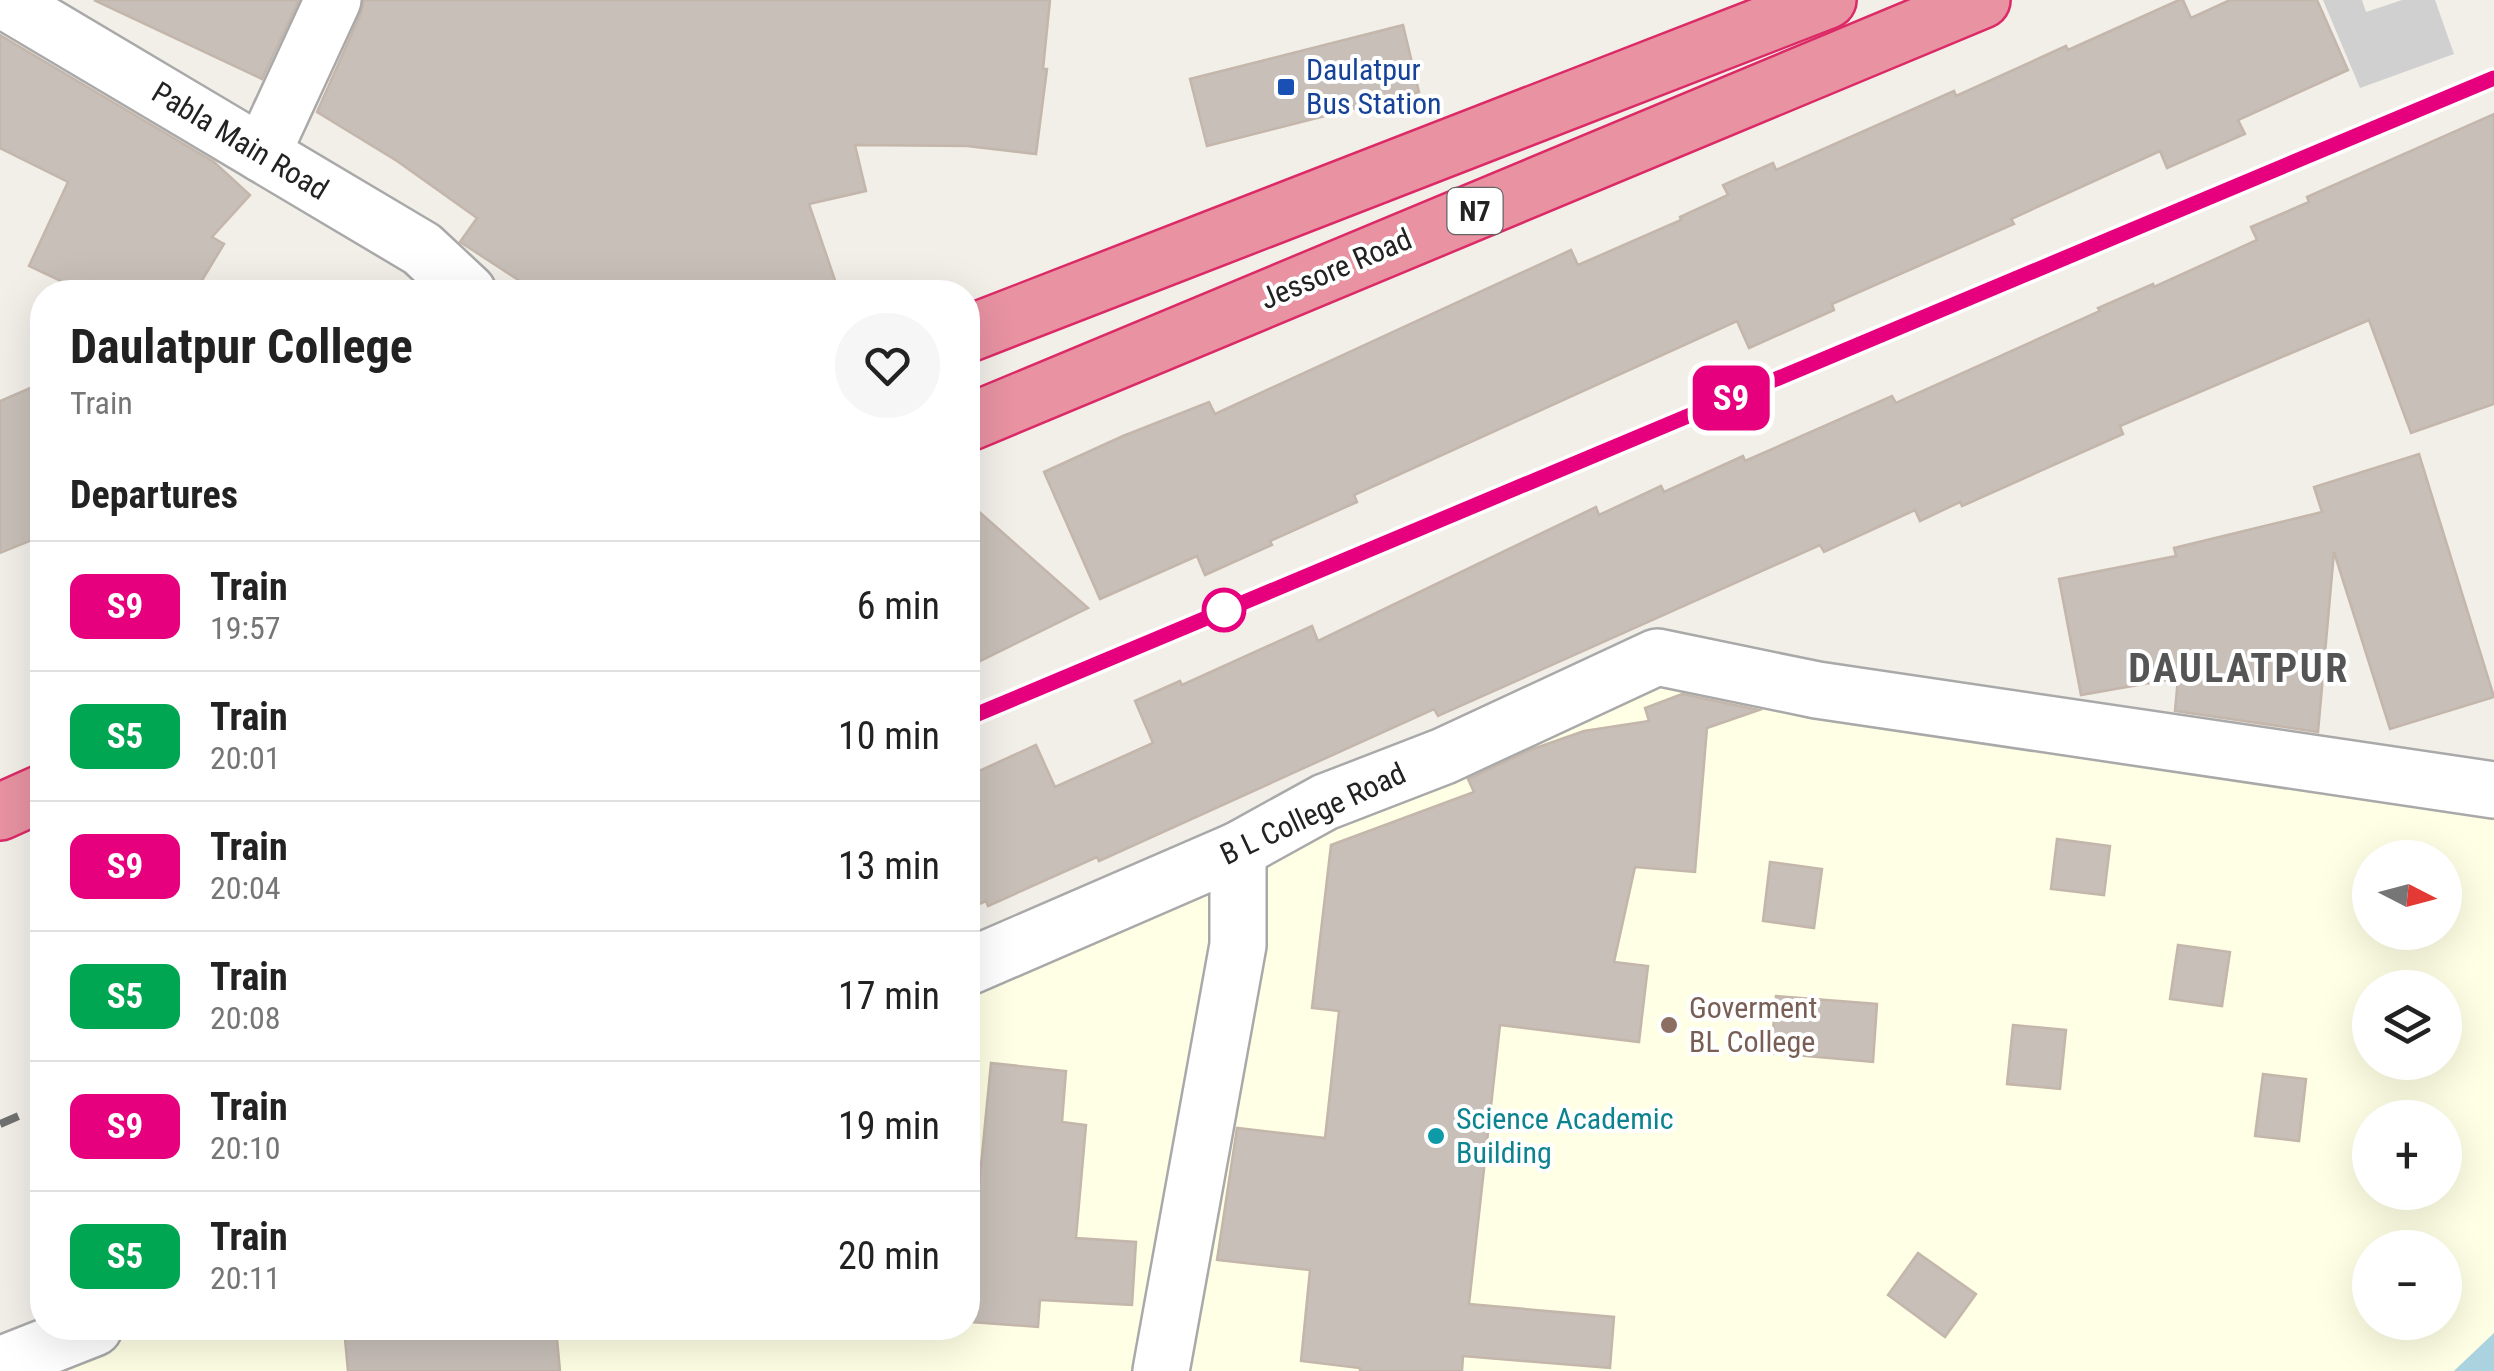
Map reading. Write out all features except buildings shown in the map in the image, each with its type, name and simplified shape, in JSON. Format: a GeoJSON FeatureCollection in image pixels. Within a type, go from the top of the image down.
{"type":"FeatureCollection","features":[{"type":"Feature","properties":{"kind":"highway","name":"N7"},"geometry":{"type":"LineString","coordinates":[[980,329],[1828,0]]}},
{"type":"Feature","properties":{"kind":"highway","name":"Jessore Road"},"geometry":{"type":"LineString","coordinates":[[980,417],[1982,0]]}},
{"type":"Feature","properties":{"kind":"highway"},"geometry":{"type":"LineString","coordinates":[[0,812],[30,798]]}},
{"type":"Feature","properties":{"kind":"street","name":"Pabla Main Road"},"geometry":{"type":"LineString","coordinates":[[3,0],[422,249],[455,280]]}},
{"type":"Feature","properties":{"kind":"street"},"geometry":{"type":"LineString","coordinates":[[262,154],[334,0]]}},
{"type":"Feature","properties":{"kind":"street","name":"B L College Road"},"geometry":{"type":"LineString","coordinates":[[980,962],[1238,850],[1324,802],[1444,756],[1657,658],[1816,690],[2494,790]]}},
{"type":"Feature","properties":{"kind":"street"},"geometry":{"type":"LineString","coordinates":[[1161,1371],[1238,945],[1238,850]]}},
{"type":"Feature","properties":{"kind":"street"},"geometry":{"type":"LineString","coordinates":[[0,1365],[64,1340]]}},
{"type":"Feature","properties":{"kind":"shaded area"},"geometry":{"type":"Polygon","coordinates":[[[2323,0],[2362,0],[2366,12],[2402,0],[2435,0],[2454,54],[2360,88],[2323,0]]]}},
{"type":"Feature","properties":{"kind":"shaded area","name":"Goverment BL College"},"geometry":{"type":"Polygon","coordinates":[[[1657,657],[2494,790],[2494,1333],[2454,1371],[0,1371],[68,1340],[980,1340],[980,962],[1657,657]]]}},
{"type":"Feature","properties":{"kind":"water"},"geometry":{"type":"Polygon","coordinates":[[[2494,1333],[2494,1371],[2454,1371],[2494,1333]]]}},
{"type":"Feature","properties":{"kind":"railway"},"geometry":{"type":"LineString","coordinates":[[980,713],[2494,78]]}},
{"type":"Feature","properties":{"kind":"railway"},"geometry":{"type":"LineString","coordinates":[[0,1124],[30,1111]]}},
{"type":"Feature","properties":{"kind":"train","name":"S9"},"geometry":{"type":"LineString","coordinates":[[980,713],[2494,78]]}},
{"type":"Feature","properties":{"kind":"place","name":"Daulatpur Bus Station"},"geometry":{"type":"Point","coordinates":[1286,87]}},
{"type":"Feature","properties":{"kind":"place","name":"Goverment BL College"},"geometry":{"type":"Point","coordinates":[1669,1025]}},
{"type":"Feature","properties":{"kind":"place","name":"Science Academic Building"},"geometry":{"type":"Point","coordinates":[1436,1136]}},
{"type":"Feature","properties":{"kind":"district","name":"DAULATPUR"},"geometry":{"type":"Point","coordinates":[2239,668]}}]}
